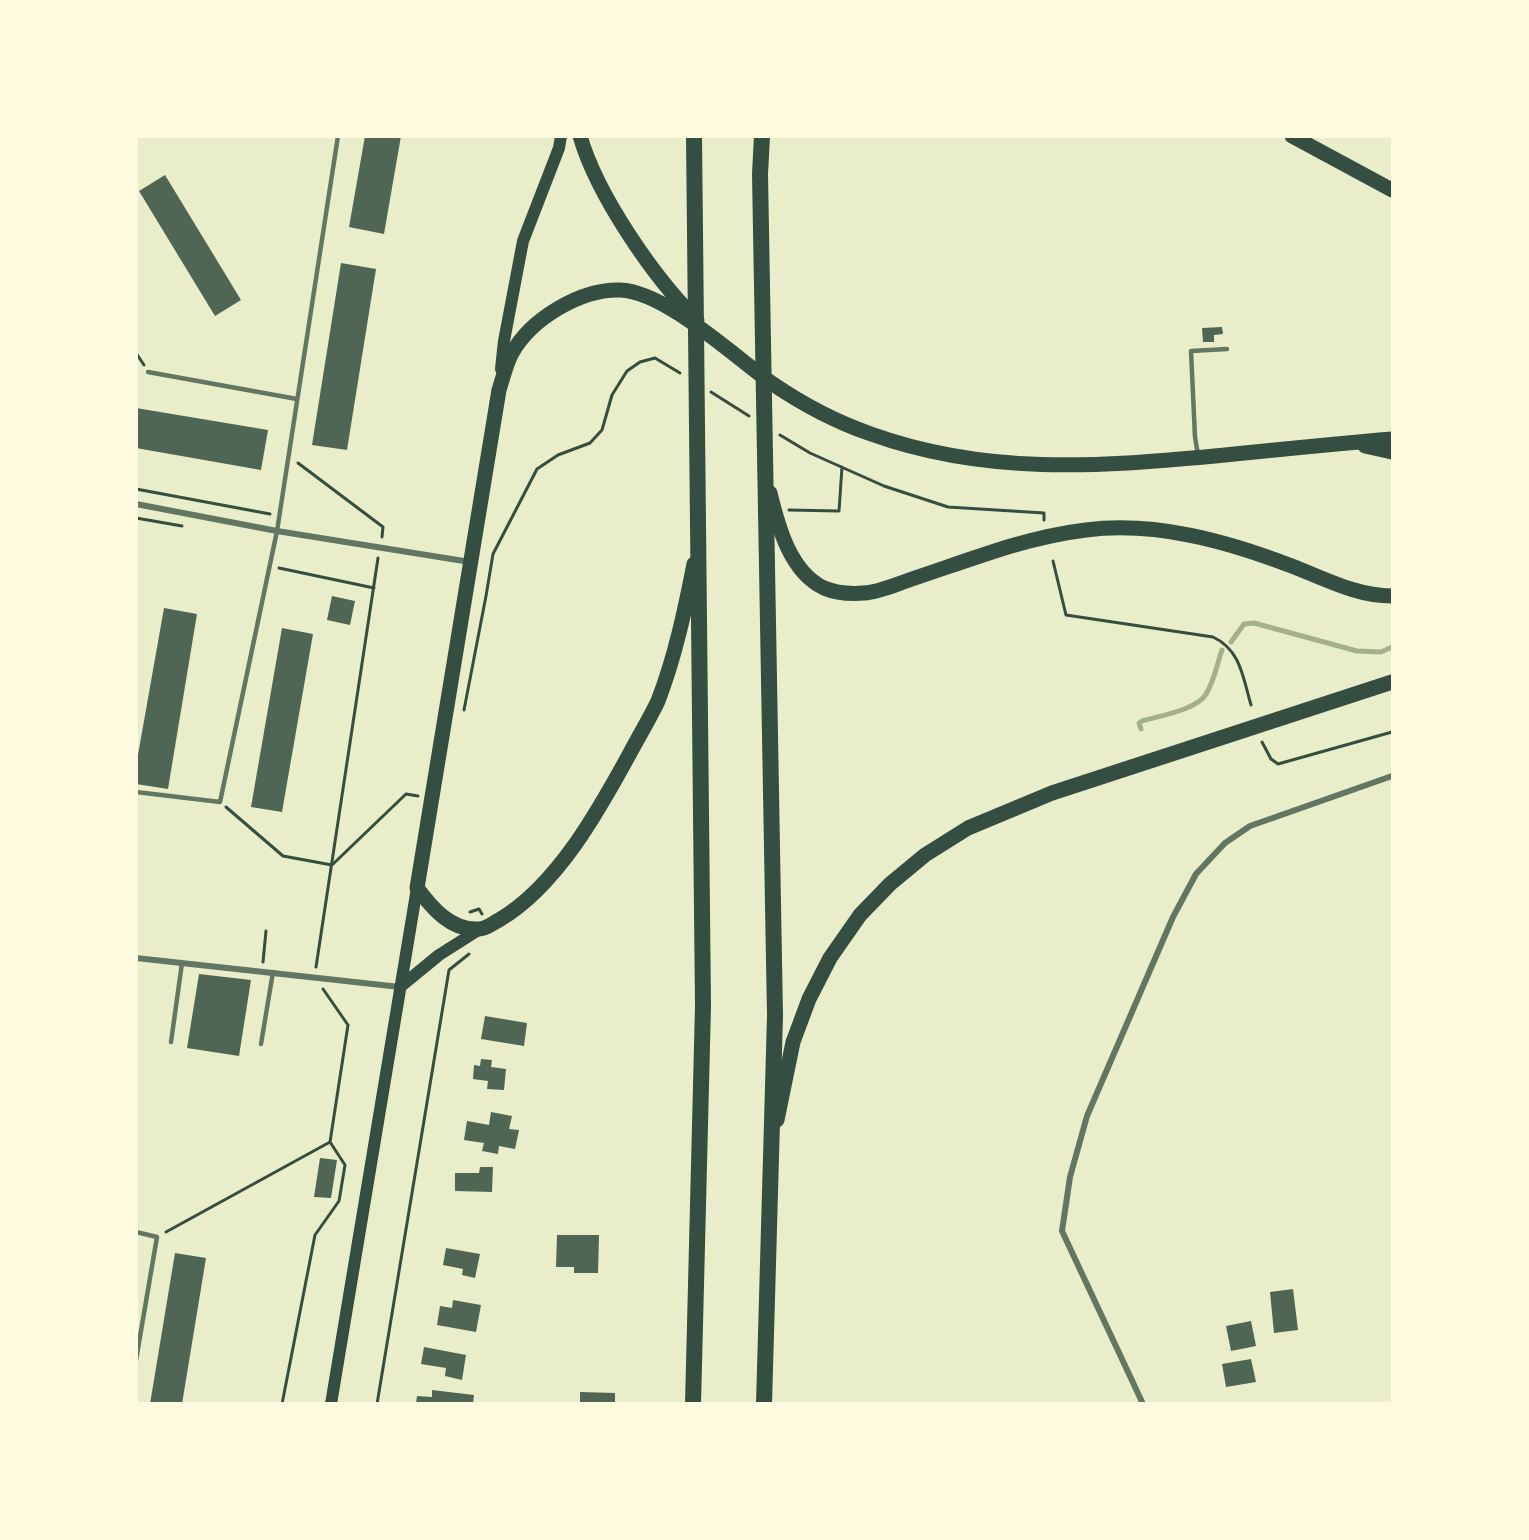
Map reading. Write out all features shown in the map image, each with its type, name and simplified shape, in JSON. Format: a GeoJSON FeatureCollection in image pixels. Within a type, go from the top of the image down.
{"type":"FeatureCollection","features":[{"type":"Feature","properties":{"kind":"highway"},"geometry":{"type":"LineString","coordinates":[[693,1404],[703,1006],[694,136]]}},
{"type":"Feature","properties":{"kind":"highway"},"geometry":{"type":"LineString","coordinates":[[762,136],[760,174],[775,1016],[764,1404]]}},
{"type":"Feature","properties":{"kind":"main road"},"geometry":{"type":"LineString","coordinates":[[331,1404],[499,390],[504,340],[523,241],[559,148],[561,136]]}},
{"type":"Feature","properties":{"kind":"main road"},"geometry":{"type":"LineString","coordinates":[[580,136],[599,183],[636,245],[693,316],[723,345]]}},
{"type":"Feature","properties":{"kind":"main road"},"geometry":{"type":"LineString","coordinates":[[1292,136],[1392,190]]}},
{"type":"Feature","properties":{"kind":"main road"},"geometry":{"type":"LineString","coordinates":[[499,390],[513,352],[524,336],[537,324],[579,299],[607,291],[634,292],[669,308],[771,382],[820,412],[871,434],[920,450],[971,459],[1028,465],[1107,466],[1392,439]]}},
{"type":"Feature","properties":{"kind":"main road"},"geometry":{"type":"LineString","coordinates":[[1350,443],[1392,452]]}},
{"type":"Feature","properties":{"kind":"main road"},"geometry":{"type":"LineString","coordinates":[[765,472],[775,512],[789,550],[804,573],[824,587],[845,593],[866,593],[889,587],[1012,546],[1056,535],[1088,530],[1136,528],[1177,533],[1236,547],[1289,565],[1347,589],[1371,596],[1392,596]]}},
{"type":"Feature","properties":{"kind":"main road"},"geometry":{"type":"LineString","coordinates":[[400,987],[439,956],[507,915],[536,890],[575,845],[604,800],[658,701],[681,627],[699,544]]}},
{"type":"Feature","properties":{"kind":"main road"},"geometry":{"type":"LineString","coordinates":[[773,1143],[793,1042],[809,999],[830,958],[860,915],[890,884],[925,855],[968,828],[1052,793],[1392,682]]}},
{"type":"Feature","properties":{"kind":"main road"},"geometry":{"type":"LineString","coordinates":[[417,888],[441,916],[453,923],[484,928]]}},
{"type":"Feature","properties":{"kind":"street"},"geometry":{"type":"LineString","coordinates":[[136,504],[277,531],[471,562]]}},
{"type":"Feature","properties":{"kind":"street"},"geometry":{"type":"LineString","coordinates":[[1143,1404],[1062,1231],[1070,1177],[1087,1116],[1173,918],[1196,874],[1225,843],[1250,826],[1392,776]]}},
{"type":"Feature","properties":{"kind":"street"},"geometry":{"type":"LineString","coordinates":[[136,958],[400,987]]}},
{"type":"Feature","properties":{"kind":"lane"},"geometry":{"type":"LineString","coordinates":[[136,792],[220,802],[280,516],[338,136]]}},
{"type":"Feature","properties":{"kind":"lane"},"geometry":{"type":"LineString","coordinates":[[1199,458],[1195,437],[1191,351],[1227,349]]}},
{"type":"Feature","properties":{"kind":"lane"},"geometry":{"type":"LineString","coordinates":[[148,372],[297,399]]}},
{"type":"Feature","properties":{"kind":"lane"},"geometry":{"type":"LineString","coordinates":[[171,1042],[182,963]]}},
{"type":"Feature","properties":{"kind":"lane"},"geometry":{"type":"LineString","coordinates":[[261,1044],[273,972]]}},
{"type":"Feature","properties":{"kind":"lane"},"geometry":{"type":"LineString","coordinates":[[136,1232],[157,1237],[136,1360]]}},
{"type":"Feature","properties":{"kind":"path"},"geometry":{"type":"LineString","coordinates":[[464,710],[493,554],[537,469],[558,455],[590,443],[602,430],[612,395],[627,371],[640,362],[655,358],[684,376]]}},
{"type":"Feature","properties":{"kind":"path"},"geometry":{"type":"LineString","coordinates":[[704,387],[752,417]]}},
{"type":"Feature","properties":{"kind":"path"},"geometry":{"type":"LineString","coordinates":[[771,429],[810,453],[884,486],[948,507],[1044,513],[1044,520]]}},
{"type":"Feature","properties":{"kind":"path"},"geometry":{"type":"LineString","coordinates":[[289,456],[383,527]]}},
{"type":"Feature","properties":{"kind":"path"},"geometry":{"type":"LineString","coordinates":[[783,510],[839,511],[842,467]]}},
{"type":"Feature","properties":{"kind":"path"},"geometry":{"type":"LineString","coordinates":[[136,489],[280,516]]}},
{"type":"Feature","properties":{"kind":"path"},"geometry":{"type":"LineString","coordinates":[[282,1404],[315,1235],[339,1201],[345,1165],[330,1142],[348,1025],[315,977],[378,560]]}},
{"type":"Feature","properties":{"kind":"path"},"geometry":{"type":"LineString","coordinates":[[1053,561],[1066,615],[1213,637],[1223,641],[1237,659],[1251,705]]}},
{"type":"Feature","properties":{"kind":"path"},"geometry":{"type":"LineString","coordinates":[[270,567],[374,588]]}},
{"type":"Feature","properties":{"kind":"path"},"geometry":{"type":"LineString","coordinates":[[1262,742],[1271,759],[1278,764],[1392,732]]}},
{"type":"Feature","properties":{"kind":"path"},"geometry":{"type":"LineString","coordinates":[[332,865],[406,794],[431,798]]}},
{"type":"Feature","properties":{"kind":"path"},"geometry":{"type":"LineString","coordinates":[[220,802],[283,856],[332,865]]}},
{"type":"Feature","properties":{"kind":"path"},"geometry":{"type":"LineString","coordinates":[[463,911],[470,912],[479,909],[484,928]]}},
{"type":"Feature","properties":{"kind":"path"},"geometry":{"type":"LineString","coordinates":[[262,971],[266,931]]}},
{"type":"Feature","properties":{"kind":"path"},"geometry":{"type":"LineString","coordinates":[[377,1404],[449,970],[475,949]]}},
{"type":"Feature","properties":{"kind":"path"},"geometry":{"type":"LineString","coordinates":[[157,1237],[330,1142]]}},
{"type":"Feature","properties":{"kind":"building"},"geometry":{"type":"Polygon","coordinates":[[[365,136],[401,136],[384,234],[349,227],[365,136]]]}},
{"type":"Feature","properties":{"kind":"building"},"geometry":{"type":"Polygon","coordinates":[[[165,175],[241,300],[215,316],[139,191],[165,175]]]}},
{"type":"Feature","properties":{"kind":"building"},"geometry":{"type":"Polygon","coordinates":[[[341,263],[376,269],[347,450],[312,445],[341,263]]]}},
{"type":"Feature","properties":{"kind":"building"},"geometry":{"type":"Polygon","coordinates":[[[1222,327],[1223,334],[1214,335],[1214,342],[1203,342],[1202,328],[1222,327]]]}},
{"type":"Feature","properties":{"kind":"building"},"geometry":{"type":"Polygon","coordinates":[[[136,408],[268,430],[261,470],[136,448],[136,408]]]}},
{"type":"Feature","properties":{"kind":"building"},"geometry":{"type":"Polygon","coordinates":[[[332,596],[355,601],[350,625],[327,620],[332,596]]]}},
{"type":"Feature","properties":{"kind":"building"},"geometry":{"type":"Polygon","coordinates":[[[164,608],[197,614],[168,789],[136,784],[136,766],[164,608]]]}},
{"type":"Feature","properties":{"kind":"building"},"geometry":{"type":"Polygon","coordinates":[[[282,628],[313,634],[282,812],[251,807],[282,628]]]}},
{"type":"Feature","properties":{"kind":"building"},"geometry":{"type":"Polygon","coordinates":[[[199,974],[251,980],[239,1056],[187,1048],[199,974]]]}},
{"type":"Feature","properties":{"kind":"building"},"geometry":{"type":"Polygon","coordinates":[[[485,1016],[527,1023],[524,1046],[481,1039],[485,1016]]]}},
{"type":"Feature","properties":{"kind":"building"},"geometry":{"type":"Polygon","coordinates":[[[481,1059],[492,1060],[491,1067],[506,1069],[504,1090],[487,1089],[488,1081],[473,1079],[474,1065],[480,1066],[481,1059]]]}},
{"type":"Feature","properties":{"kind":"building"},"geometry":{"type":"Polygon","coordinates":[[[491,1112],[512,1116],[509,1129],[519,1130],[515,1149],[499,1146],[498,1154],[482,1151],[484,1143],[464,1140],[467,1121],[489,1125],[491,1112]]]}},
{"type":"Feature","properties":{"kind":"building"},"geometry":{"type":"Polygon","coordinates":[[[320,1158],[337,1160],[331,1198],[314,1197],[320,1158]]]}},
{"type":"Feature","properties":{"kind":"building"},"geometry":{"type":"Polygon","coordinates":[[[480,1167],[493,1167],[492,1192],[455,1191],[455,1173],[479,1173],[480,1167]]]}},
{"type":"Feature","properties":{"kind":"building"},"geometry":{"type":"Polygon","coordinates":[[[557,1235],[599,1235],[598,1273],[574,1273],[574,1267],[556,1267],[557,1235]]]}},
{"type":"Feature","properties":{"kind":"building"},"geometry":{"type":"Polygon","coordinates":[[[446,1248],[480,1254],[475,1278],[462,1275],[463,1269],[443,1265],[446,1248]]]}},
{"type":"Feature","properties":{"kind":"building"},"geometry":{"type":"Polygon","coordinates":[[[175,1253],[206,1258],[182,1404],[150,1404],[175,1253]]]}},
{"type":"Feature","properties":{"kind":"building"},"geometry":{"type":"Polygon","coordinates":[[[1293,1289],[1298,1330],[1274,1333],[1270,1292],[1293,1289]]]}},
{"type":"Feature","properties":{"kind":"building"},"geometry":{"type":"Polygon","coordinates":[[[453,1300],[481,1305],[476,1332],[437,1325],[440,1306],[452,1308],[453,1300]]]}},
{"type":"Feature","properties":{"kind":"building"},"geometry":{"type":"Polygon","coordinates":[[[1251,1321],[1256,1346],[1231,1351],[1226,1326],[1251,1321]]]}},
{"type":"Feature","properties":{"kind":"building"},"geometry":{"type":"Polygon","coordinates":[[[424,1347],[466,1355],[462,1380],[445,1376],[446,1368],[421,1364],[424,1347]]]}},
{"type":"Feature","properties":{"kind":"building"},"geometry":{"type":"Polygon","coordinates":[[[1251,1359],[1256,1382],[1226,1387],[1222,1364],[1251,1359]]]}},
{"type":"Feature","properties":{"kind":"building"},"geometry":{"type":"Polygon","coordinates":[[[432,1390],[474,1395],[473,1404],[416,1404],[417,1396],[432,1397],[432,1390]]]}},
{"type":"Feature","properties":{"kind":"building"},"geometry":{"type":"Polygon","coordinates":[[[580,1392],[615,1393],[615,1404],[580,1404],[580,1392]]]}},
{"type":"Feature","properties":{"kind":"waterway"},"geometry":{"type":"LineString","coordinates":[[1231,642],[1244,624],[1254,623],[1357,651],[1381,652],[1392,647]]}},
{"type":"Feature","properties":{"kind":"waterway"},"geometry":{"type":"LineString","coordinates":[[1141,729],[1139,723],[1142,721],[1177,712],[1201,700],[1211,684],[1222,650]]}}]}
